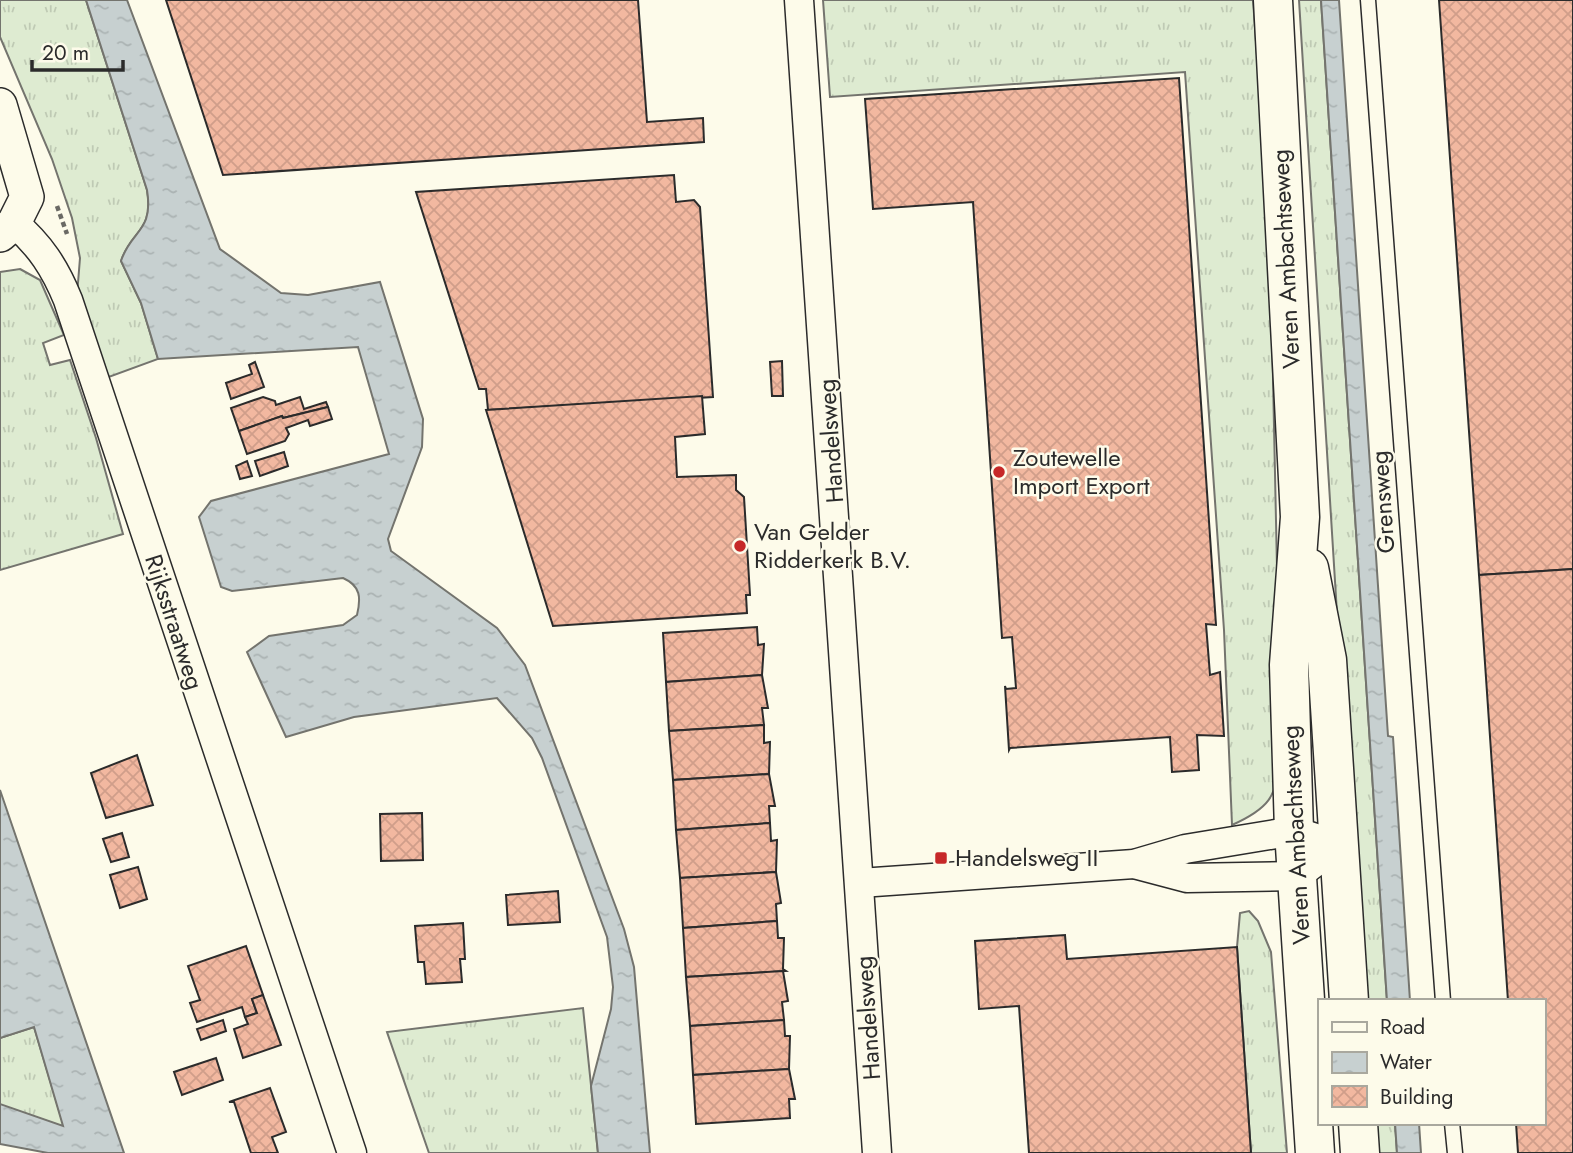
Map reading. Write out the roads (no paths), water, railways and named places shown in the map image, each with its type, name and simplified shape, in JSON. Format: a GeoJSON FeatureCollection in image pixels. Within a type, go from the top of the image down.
{"type":"FeatureCollection","features":[{"type":"Feature","properties":{"kind":"main road","name":"Veren Ambachtseweg"},"geometry":{"type":"LineString","coordinates":[[1273,0],[1300,517],[1289,665],[1294,831],[1315,1153]]}},
{"type":"Feature","properties":{"kind":"main road","name":"Veren Ambachtseweg"},"geometry":{"type":"LineString","coordinates":[[1300,517],[1327,660],[1349,999]]}},
{"type":"Feature","properties":{"kind":"main road"},"geometry":{"type":"LineString","coordinates":[[1358,1125],[1360,1153]]}},
{"type":"Feature","properties":{"kind":"street","name":"Handelsweg"},"geometry":{"type":"LineString","coordinates":[[799,0],[877,1153]]}},
{"type":"Feature","properties":{"kind":"street","name":"Rijksstraatweg"},"geometry":{"type":"LineString","coordinates":[[0,105],[26,188],[23,207],[7,229],[37,243],[55,269],[68,300],[352,1153]]}},
{"type":"Feature","properties":{"kind":"street"},"geometry":{"type":"LineString","coordinates":[[860,883],[1133,864],[1185,849],[1294,831],[1338,845]]}},
{"type":"Feature","properties":{"kind":"street"},"geometry":{"type":"LineString","coordinates":[[1133,864],[1187,878],[1297,876],[1338,845]]}},
{"type":"Feature","properties":{"kind":"lane","name":"Grensweg"},"geometry":{"type":"LineString","coordinates":[[1368,0],[1443,999]]}},
{"type":"Feature","properties":{"kind":"lane"},"geometry":{"type":"LineString","coordinates":[[1452,1125],[1455,1153]]}},
{"type":"Feature","properties":{"kind":"water"},"geometry":{"type":"Polygon","coordinates":[[[86,0],[127,0],[220,249],[281,293],[308,295],[380,282],[423,419],[422,447],[388,539],[391,551],[497,628],[525,665],[624,929],[634,967],[650,1153],[598,1153],[591,1086],[611,1009],[613,987],[607,937],[542,758],[532,738],[497,698],[354,717],[286,737],[247,652],[269,636],[343,625],[357,615],[358,593],[349,581],[343,578],[232,591],[221,587],[199,517],[211,501],[389,454],[358,347],[158,359],[141,303],[121,261],[144,223],[148,204],[147,190],[86,0]]]}},
{"type":"Feature","properties":{"kind":"water"},"geometry":{"type":"Polygon","coordinates":[[[1321,0],[1339,0],[1388,736],[1393,737],[1410,999],[1387,999],[1321,0]]]}},
{"type":"Feature","properties":{"kind":"water"},"geometry":{"type":"Polygon","coordinates":[[[0,790],[124,1153],[48,1153],[0,1144],[0,1104],[63,1126],[34,1027],[0,1038],[0,790]]]}},
{"type":"Feature","properties":{"kind":"water"},"geometry":{"type":"Polygon","coordinates":[[[1395,1125],[1419,1125],[1421,1153],[1397,1153],[1395,1125]]]}},
{"type":"Feature","properties":{"kind":"place","name":"Zoutewelle Import Export"},"geometry":{"type":"Point","coordinates":[999,472]}},
{"type":"Feature","properties":{"kind":"place","name":"Van Gelder Ridderkerk B.V."},"geometry":{"type":"Point","coordinates":[740,546]}},
{"type":"Feature","properties":{"kind":"place","name":"Handelsweg II"},"geometry":{"type":"Point","coordinates":[941,858]}}]}
